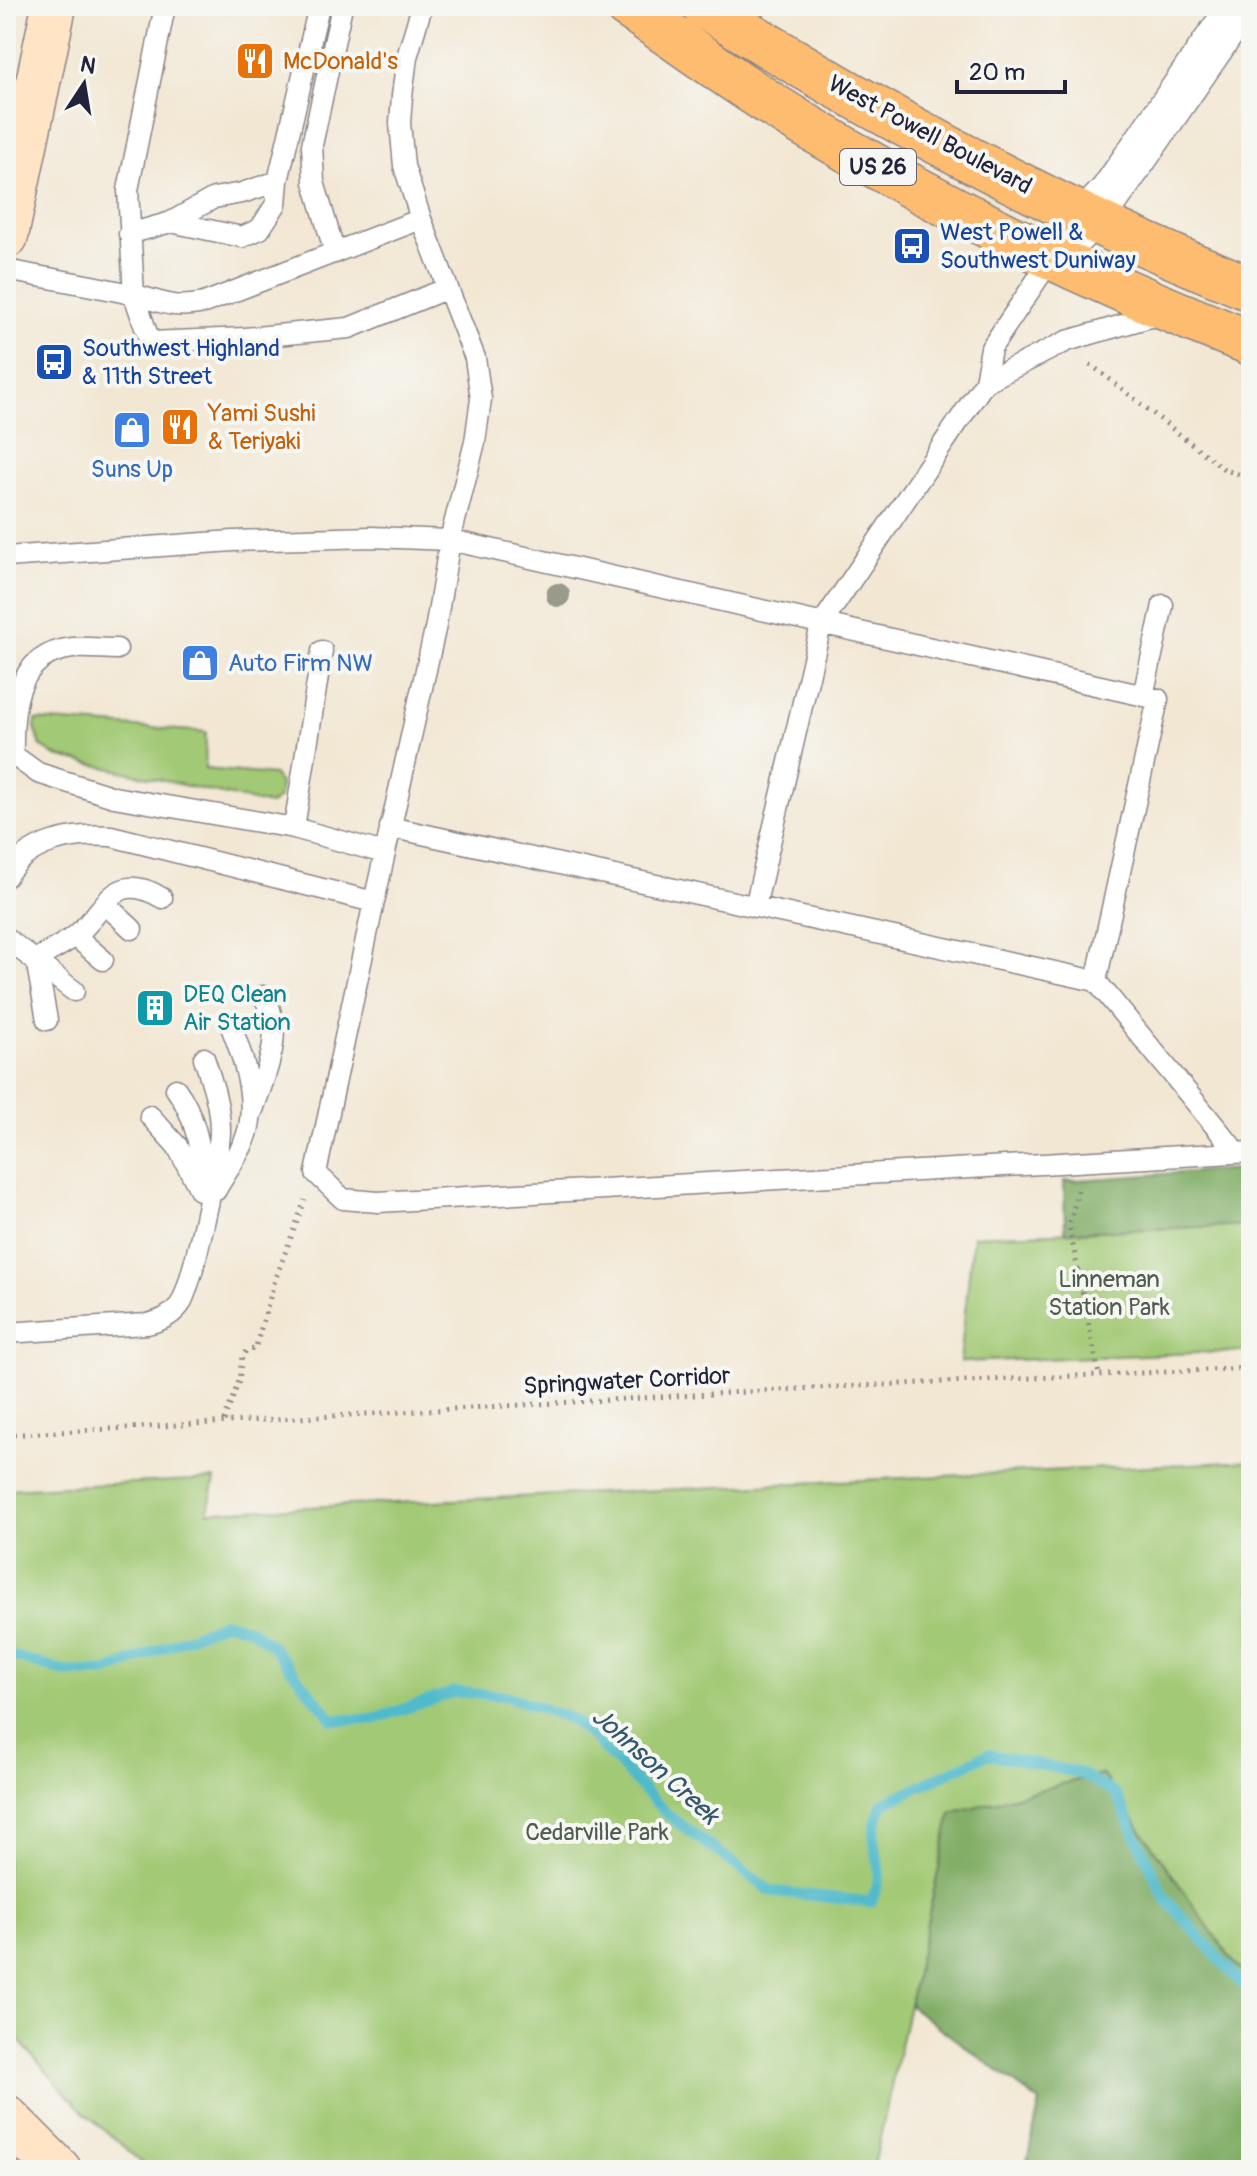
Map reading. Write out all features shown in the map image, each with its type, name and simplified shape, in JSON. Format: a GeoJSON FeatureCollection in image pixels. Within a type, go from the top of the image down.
{"type":"FeatureCollection","features":[{"type":"Feature","properties":{"kind":"main road"},"geometry":{"type":"LineString","coordinates":[[6,236],[54,6]]}},
{"type":"Feature","properties":{"kind":"main road","name":"West Powell Boulevard"},"geometry":{"type":"LineString","coordinates":[[627,6],[797,121],[886,172],[1051,259],[1251,343]]}},
{"type":"Feature","properties":{"kind":"main road","name":"West Powell Boulevard"},"geometry":{"type":"LineString","coordinates":[[704,6],[773,50],[1088,218],[1139,243],[1251,289]]}},
{"type":"Feature","properties":{"kind":"main road"},"geometry":{"type":"LineString","coordinates":[[6,2117],[59,2170]]}},
{"type":"Feature","properties":{"kind":"street"},"geometry":{"type":"LineString","coordinates":[[1051,259],[1111,193],[1237,13]]}},
{"type":"Feature","properties":{"kind":"lane"},"geometry":{"type":"LineString","coordinates":[[165,6],[128,190],[134,295],[150,342],[245,338],[349,328],[448,288]]}},
{"type":"Feature","properties":{"kind":"lane"},"geometry":{"type":"LineString","coordinates":[[171,222],[242,237],[260,229],[276,204],[278,181],[319,6]]}},
{"type":"Feature","properties":{"kind":"lane"},"geometry":{"type":"LineString","coordinates":[[335,253],[314,182],[312,145],[342,6]]}},
{"type":"Feature","properties":{"kind":"lane"},"geometry":{"type":"LineString","coordinates":[[422,6],[407,57],[400,123],[404,166],[421,219],[475,358],[481,399],[475,442],[450,540],[436,625],[316,1173],[343,1199],[378,1202],[1244,1152]]}},
{"type":"Feature","properties":{"kind":"lane"},"geometry":{"type":"LineString","coordinates":[[129,234],[171,222],[214,198],[278,181]]}},
{"type":"Feature","properties":{"kind":"lane"},"geometry":{"type":"LineString","coordinates":[[6,270],[185,307],[204,303],[421,219]]}},
{"type":"Feature","properties":{"kind":"lane"},"geometry":{"type":"LineString","coordinates":[[755,907],[821,625],[985,382],[991,348],[1051,259]]}},
{"type":"Feature","properties":{"kind":"lane"},"geometry":{"type":"LineString","coordinates":[[985,382],[1067,341],[1169,311]]}},
{"type":"Feature","properties":{"kind":"lane"},"geometry":{"type":"LineString","coordinates":[[6,557],[233,541],[371,537],[450,540],[1158,699],[1096,981]]}},
{"type":"Feature","properties":{"kind":"lane"},"geometry":{"type":"LineString","coordinates":[[1143,696],[1163,605]]}},
{"type":"Feature","properties":{"kind":"lane"},"geometry":{"type":"LineString","coordinates":[[117,649],[72,648],[49,654],[26,672],[12,717],[13,755],[38,773],[114,797],[294,828],[384,853]]}},
{"type":"Feature","properties":{"kind":"lane"},"geometry":{"type":"LineString","coordinates":[[294,828],[322,651]]}},
{"type":"Feature","properties":{"kind":"lane"},"geometry":{"type":"LineString","coordinates":[[390,827],[1096,981],[1244,1152]]}},
{"type":"Feature","properties":{"kind":"lane"},"geometry":{"type":"LineString","coordinates":[[6,877],[31,852],[56,840],[81,834],[111,836],[374,902]]}},
{"type":"Feature","properties":{"kind":"lane"},"geometry":{"type":"LineString","coordinates":[[36,959],[75,936],[105,904],[126,888],[144,887],[162,898]]}},
{"type":"Feature","properties":{"kind":"lane"},"geometry":{"type":"LineString","coordinates":[[105,904],[132,929]]}},
{"type":"Feature","properties":{"kind":"lane"},"geometry":{"type":"LineString","coordinates":[[75,936],[103,960]]}},
{"type":"Feature","properties":{"kind":"lane"},"geometry":{"type":"LineString","coordinates":[[6,938],[74,991]]}},
{"type":"Feature","properties":{"kind":"lane"},"geometry":{"type":"LineString","coordinates":[[36,959],[47,1020]]}},
{"type":"Feature","properties":{"kind":"lane"},"geometry":{"type":"LineString","coordinates":[[207,1204],[245,1140],[271,1057],[274,1023],[271,1008],[263,996]]}},
{"type":"Feature","properties":{"kind":"lane"},"geometry":{"type":"LineString","coordinates":[[232,1029],[243,1056],[252,1114]]}},
{"type":"Feature","properties":{"kind":"lane"},"geometry":{"type":"LineString","coordinates":[[6,1333],[147,1324],[165,1319],[180,1305],[188,1287],[220,1133],[216,1094],[204,1058]]}},
{"type":"Feature","properties":{"kind":"lane"},"geometry":{"type":"LineString","coordinates":[[176,1089],[189,1107],[197,1131],[207,1204]]}},
{"type":"Feature","properties":{"kind":"lane"},"geometry":{"type":"LineString","coordinates":[[150,1116],[177,1146],[207,1204]]}},
{"type":"Feature","properties":{"kind":"path"},"geometry":{"type":"LineString","coordinates":[[1079,356],[1225,470],[1251,478]]}},
{"type":"Feature","properties":{"kind":"path"},"geometry":{"type":"LineString","coordinates":[[1085,1162],[1069,1226],[1099,1375]]}},
{"type":"Feature","properties":{"kind":"path"},"geometry":{"type":"LineString","coordinates":[[224,1421],[239,1381],[242,1356],[247,1350],[255,1349],[275,1280],[316,1173]]}},
{"type":"Feature","properties":{"kind":"path","name":"Springwater Corridor"},"geometry":{"type":"LineString","coordinates":[[6,1435],[1251,1368]]}},
{"type":"Feature","properties":{"kind":"green space"},"geometry":{"type":"Polygon","coordinates":[[[36,720],[206,732],[205,769],[274,775],[280,784],[279,797],[270,805],[56,756],[41,746],[35,728],[36,720]]]}},
{"type":"Feature","properties":{"kind":"green space"},"geometry":{"type":"Polygon","coordinates":[[[1251,1168],[1251,1225],[1065,1232],[1064,1181],[1251,1168]]]}},
{"type":"Feature","properties":{"kind":"green space","name":"Linneman Station Park"},"geometry":{"type":"Polygon","coordinates":[[[1251,1225],[1251,1351],[960,1362],[973,1236],[1251,1225]]]}},
{"type":"Feature","properties":{"kind":"green space","name":"Cedarville Park"},"geometry":{"type":"Polygon","coordinates":[[[1251,1461],[1251,1978],[1235,1965],[1102,1774],[951,1813],[873,2170],[150,2170],[74,2103],[6,2026],[6,1489],[215,1479],[208,1512],[1251,1461]]]}},
{"type":"Feature","properties":{"kind":"green space"},"geometry":{"type":"Polygon","coordinates":[[[1102,1774],[1235,1965],[1251,1978],[1251,2170],[1025,2170],[1040,2102],[909,2005],[951,1813],[1102,1774]]]}},
{"type":"Feature","properties":{"kind":"waterway","name":"Johnson Creek"},"geometry":{"type":"LineString","coordinates":[[6,1654],[66,1672],[106,1672],[225,1622],[250,1629],[271,1645],[333,1720],[374,1719],[454,1692],[507,1696],[571,1719],[669,1816],[771,1891],[871,1902],[879,1876],[874,1833],[882,1804],[988,1754],[1080,1773],[1116,1794],[1165,1898],[1238,1980],[1251,1990]]}},
{"type":"Feature","properties":{"kind":"place","name":"McDonald's"},"geometry":{"type":"Point","coordinates":[255,61]}},
{"type":"Feature","properties":{"kind":"place","name":"West Powell & Southwest Duniway"},"geometry":{"type":"Point","coordinates":[912,246]}},
{"type":"Feature","properties":{"kind":"place","name":"Southwest Highland & 11th Street"},"geometry":{"type":"Point","coordinates":[54,362]}},
{"type":"Feature","properties":{"kind":"place","name":"Yami Sushi & Teriyaki"},"geometry":{"type":"Point","coordinates":[180,427]}},
{"type":"Feature","properties":{"kind":"place","name":"Suns Up"},"geometry":{"type":"Point","coordinates":[132,430]}},
{"type":"Feature","properties":{"kind":"place","name":"Auto Firm NW"},"geometry":{"type":"Point","coordinates":[200,663]}},
{"type":"Feature","properties":{"kind":"place","name":"DEQ Clean Air Station"},"geometry":{"type":"Point","coordinates":[155,1008]}}]}
